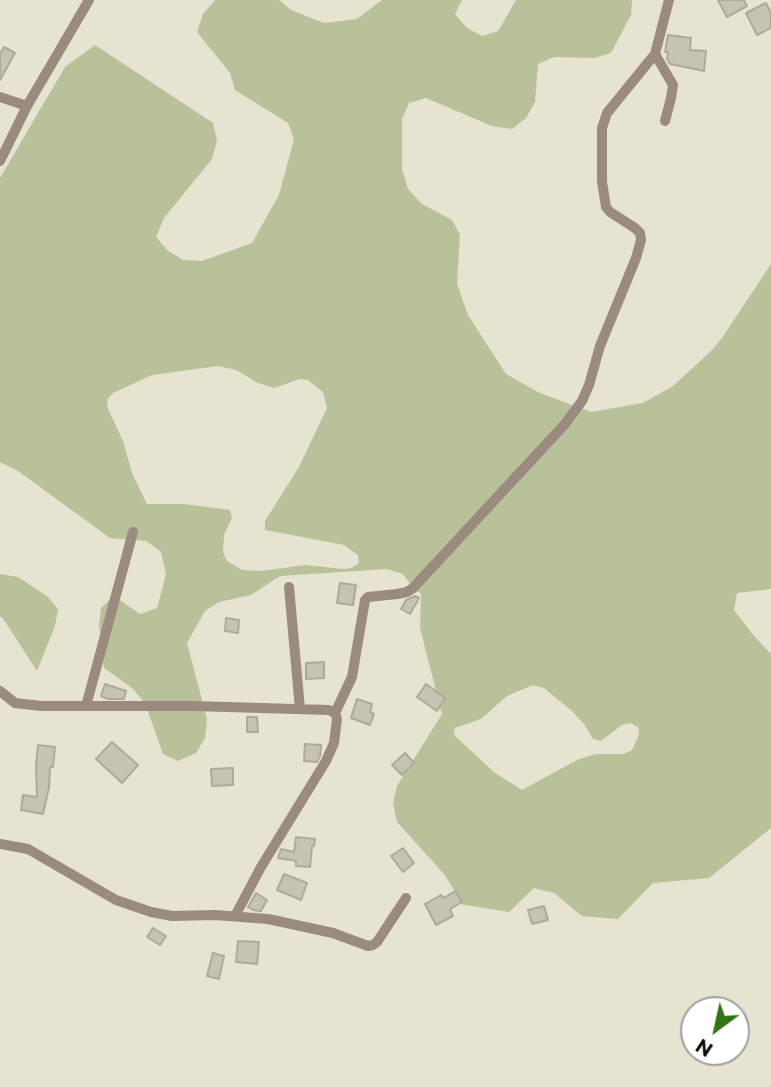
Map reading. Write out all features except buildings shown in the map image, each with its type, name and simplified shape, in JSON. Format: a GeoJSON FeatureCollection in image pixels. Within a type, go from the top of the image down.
{"type":"FeatureCollection","features":[{"type":"Feature","properties":{"kind":"street"},"geometry":{"type":"LineString","coordinates":[[235,916],[334,743],[337,719],[335,713],[352,677],[365,600],[368,597],[407,592],[413,587],[556,434],[582,401],[600,346],[636,258],[640,240],[640,233],[635,228],[610,212],[606,206],[602,183],[602,128],[607,113],[655,54],[669,0]]}},
{"type":"Feature","properties":{"kind":"street"},"geometry":{"type":"LineString","coordinates":[[0,161],[27,106],[87,1]]}},
{"type":"Feature","properties":{"kind":"street"},"geometry":{"type":"LineString","coordinates":[[655,54],[673,85],[665,121]]}},
{"type":"Feature","properties":{"kind":"street"},"geometry":{"type":"LineString","coordinates":[[0,97],[27,106]]}},
{"type":"Feature","properties":{"kind":"street"},"geometry":{"type":"LineString","coordinates":[[86,706],[133,532]]}},
{"type":"Feature","properties":{"kind":"street"},"geometry":{"type":"LineString","coordinates":[[289,587],[300,709]]}},
{"type":"Feature","properties":{"kind":"street"},"geometry":{"type":"LineString","coordinates":[[0,691],[15,703],[41,706],[193,706],[329,710],[335,713]]}},
{"type":"Feature","properties":{"kind":"street"},"geometry":{"type":"LineString","coordinates":[[0,844],[28,849],[116,900],[151,912],[172,916],[268,919],[333,933],[362,944],[373,945],[377,942],[406,898]]}},
{"type":"Feature","properties":{"kind":"green space"},"geometry":{"type":"Polygon","coordinates":[[[215,0],[279,0],[291,10],[324,23],[357,19],[382,0],[462,0],[455,14],[467,28],[482,36],[498,31],[516,0],[632,0],[631,15],[611,53],[594,58],[554,57],[538,64],[535,102],[526,118],[512,129],[492,126],[426,98],[409,103],[402,119],[402,169],[408,189],[422,204],[452,220],[460,235],[457,284],[468,315],[506,374],[538,392],[591,412],[643,403],[673,386],[713,349],[771,264],[771,589],[737,593],[734,610],[771,654],[771,828],[709,878],[653,883],[618,919],[582,916],[554,893],[534,888],[509,912],[460,904],[444,874],[397,822],[393,803],[397,786],[442,714],[420,628],[421,594],[403,574],[387,569],[280,576],[251,595],[219,602],[205,611],[187,643],[207,719],[205,738],[196,753],[178,761],[163,754],[145,703],[132,688],[104,668],[99,625],[101,608],[114,596],[140,614],[157,608],[166,574],[161,552],[146,541],[110,538],[18,471],[0,462],[0,178],[65,67],[95,45],[213,123],[217,141],[212,159],[164,218],[156,237],[167,250],[183,260],[202,261],[252,243],[279,195],[294,139],[288,123],[235,90],[230,73],[197,32],[203,14],[215,0]],[[218,366],[152,375],[113,393],[107,400],[132,473],[147,504],[184,504],[230,510],[232,518],[224,535],[223,552],[227,561],[242,570],[261,571],[306,565],[352,568],[359,563],[358,555],[344,545],[265,530],[265,521],[299,467],[327,408],[323,392],[308,380],[300,379],[274,388],[258,383],[236,370],[218,366]],[[533,685],[507,696],[481,719],[455,728],[454,735],[495,773],[522,790],[579,759],[596,754],[624,754],[632,750],[639,735],[638,727],[630,723],[622,725],[601,741],[593,739],[572,711],[544,688],[533,685]]]}},
{"type":"Feature","properties":{"kind":"green space"},"geometry":{"type":"Polygon","coordinates":[[[0,574],[18,577],[47,596],[58,609],[55,626],[37,671],[0,617],[0,574]]]}}]}
